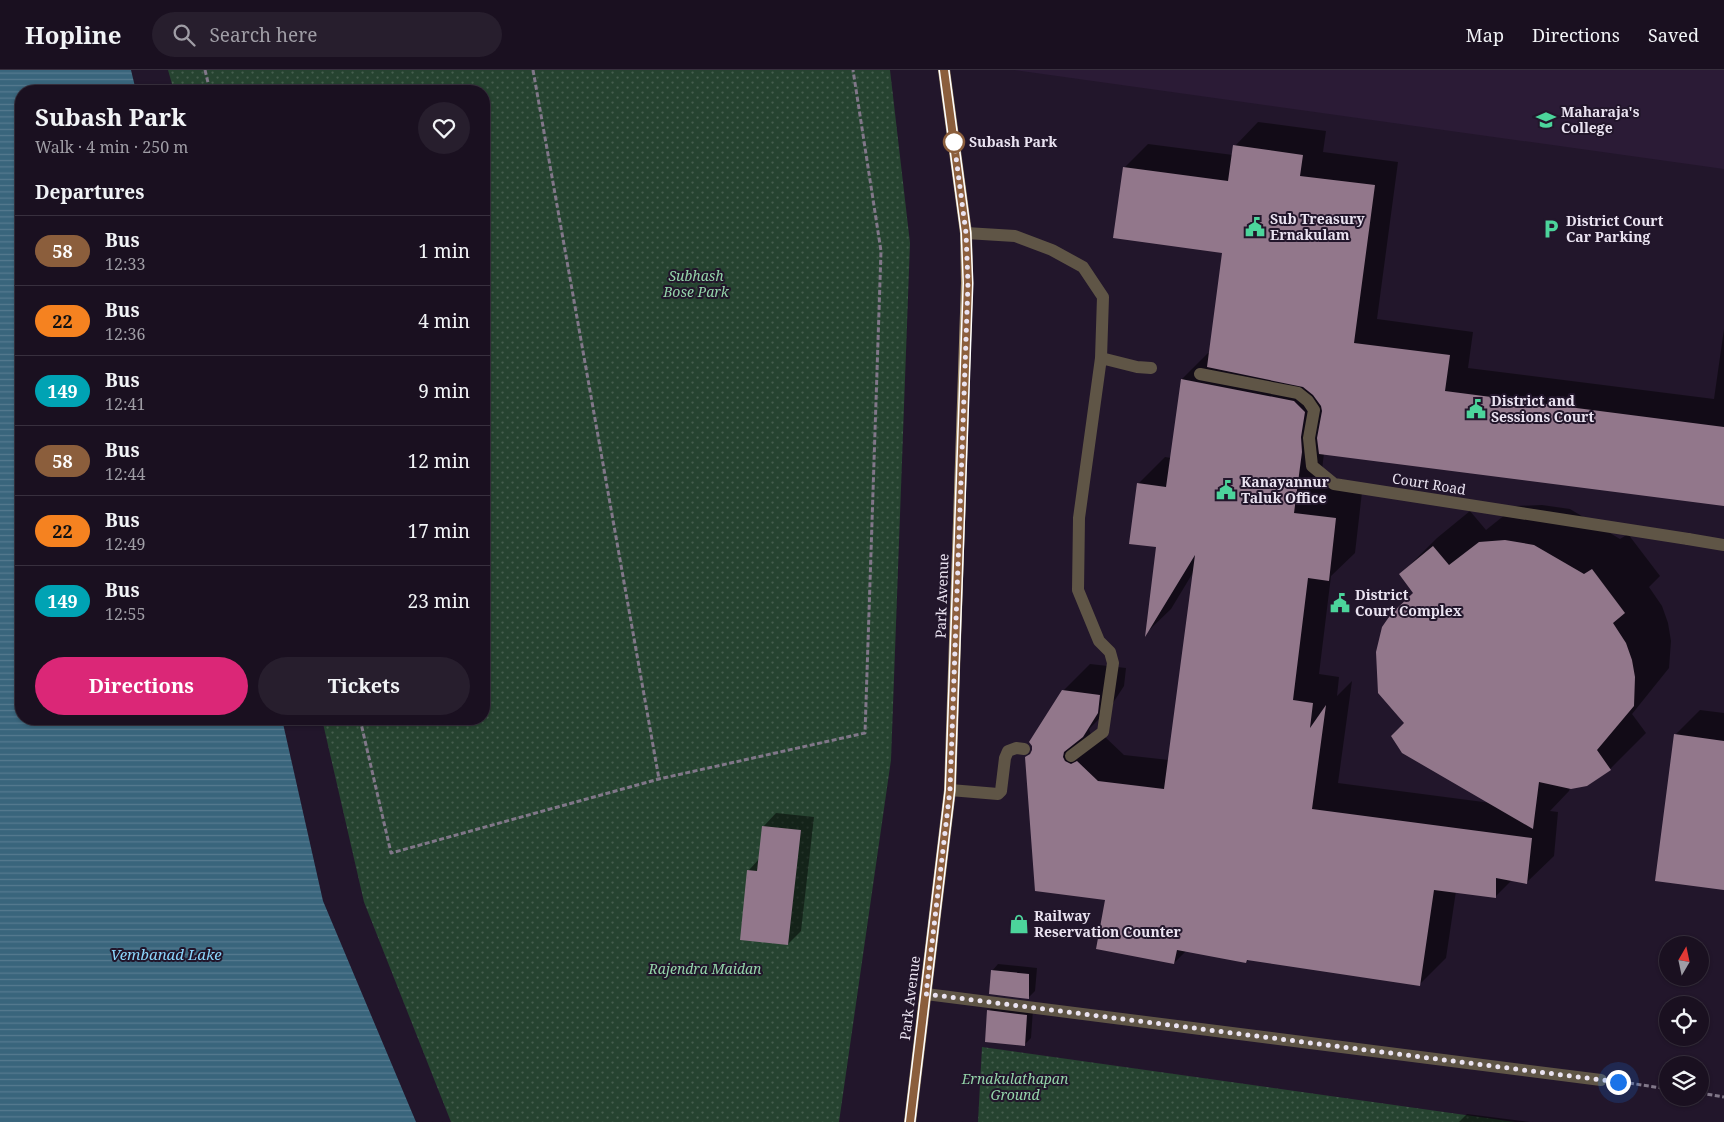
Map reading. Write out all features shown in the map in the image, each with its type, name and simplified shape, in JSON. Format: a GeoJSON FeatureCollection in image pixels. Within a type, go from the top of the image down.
{"type":"FeatureCollection","features":[{"type":"Feature","properties":{"kind":"main road","name":"Park Avenue"},"geometry":{"type":"LineString","coordinates":[[910,1122],[950,790],[968,283],[966,233],[944,70]]}},
{"type":"Feature","properties":{"kind":"street"},"geometry":{"type":"LineString","coordinates":[[966,233],[1016,236],[1052,250],[1083,267],[1103,297],[1101,358],[1079,518],[1078,590],[1099,641],[1110,652],[1114,663],[1103,732],[1071,756]]}},
{"type":"Feature","properties":{"kind":"street"},"geometry":{"type":"LineString","coordinates":[[1101,358],[1137,367],[1151,368]]}},
{"type":"Feature","properties":{"kind":"street","name":"Court Road"},"geometry":{"type":"LineString","coordinates":[[1200,374],[1298,393],[1314,410],[1309,438],[1312,466],[1334,484],[1724,545]]}},
{"type":"Feature","properties":{"kind":"street"},"geometry":{"type":"LineString","coordinates":[[950,790],[998,794],[1001,791],[1005,758],[1008,751],[1016,748],[1024,749]]}},
{"type":"Feature","properties":{"kind":"street"},"geometry":{"type":"LineString","coordinates":[[926,994],[1601,1080]]}},
{"type":"Feature","properties":{"kind":"path"},"geometry":{"type":"LineString","coordinates":[[206,70],[209,85]]}},
{"type":"Feature","properties":{"kind":"path"},"geometry":{"type":"LineString","coordinates":[[533,70],[659,779]]}},
{"type":"Feature","properties":{"kind":"path"},"geometry":{"type":"LineString","coordinates":[[361,725],[391,853],[659,779],[865,733],[881,251],[853,70]]}},
{"type":"Feature","properties":{"kind":"path"},"geometry":{"type":"LineString","coordinates":[[1601,1080],[1659,1088]]}},
{"type":"Feature","properties":{"kind":"path"},"geometry":{"type":"LineString","coordinates":[[1709,1095],[1724,1097]]}},
{"type":"Feature","properties":{"kind":"shaded area","name":"Maharaja's College"},"geometry":{"type":"Polygon","coordinates":[[[1014,70],[1724,70],[1724,169],[1014,70]]]}},
{"type":"Feature","properties":{"kind":"green space","name":"Subhash Bose Park"},"geometry":{"type":"Polygon","coordinates":[[[168,70],[890,70],[910,243],[891,760],[839,1122],[451,1122],[364,902],[323,725],[490,725],[490,85],[172,85],[168,70]]]}},
{"type":"Feature","properties":{"kind":"green space","name":"Ernakulathapan Ground"},"geometry":{"type":"Polygon","coordinates":[[[982,1047],[1515,1122],[978,1122],[982,1047]]]}},
{"type":"Feature","properties":{"kind":"water","name":"Vembanad Lake"},"geometry":{"type":"Polygon","coordinates":[[[0,70],[131,70],[135,85],[15,85],[15,725],[283,725],[323,901],[416,1122],[0,1122],[0,70]]]}},
{"type":"Feature","properties":{"kind":"building"},"geometry":{"type":"Polygon","coordinates":[[[1233,145],[1303,155],[1300,176],[1375,185],[1354,343],[1450,355],[1445,391],[1724,427],[1724,506],[1319,454],[1317,438],[1322,411],[1321,406],[1313,395],[1303,387],[1207,367],[1222,253],[1113,238],[1123,167],[1228,181],[1233,145]]]}},
{"type":"Feature","properties":{"kind":"building"},"geometry":{"type":"Polygon","coordinates":[[[1181,379],[1294,401],[1305,412],[1294,513],[1336,518],[1329,581],[1308,578],[1293,700],[1313,703],[1310,728],[1326,705],[1312,809],[1532,838],[1527,884],[1496,878],[1496,898],[1434,890],[1420,986],[1247,960],[1246,963],[1177,950],[1174,964],[1096,949],[1105,900],[1035,891],[1025,757],[1032,750],[1029,742],[1062,690],[1100,695],[1098,713],[1083,737],[1064,752],[1063,757],[1065,761],[1071,764],[1077,761],[1098,781],[1164,789],[1195,555],[1145,637],[1156,547],[1129,544],[1137,483],[1166,487],[1181,379]]]}},
{"type":"Feature","properties":{"kind":"building"},"geometry":{"type":"Polygon","coordinates":[[[1505,540],[1534,545],[1584,574],[1592,569],[1625,613],[1613,623],[1626,643],[1635,677],[1634,706],[1597,750],[1611,770],[1587,786],[1571,789],[1539,782],[1533,829],[1402,753],[1391,736],[1404,723],[1378,693],[1376,652],[1382,627],[1391,614],[1413,593],[1399,574],[1433,546],[1449,565],[1479,542],[1505,540]]]}},
{"type":"Feature","properties":{"kind":"building"},"geometry":{"type":"Polygon","coordinates":[[[1674,734],[1724,741],[1724,890],[1655,881],[1674,734]]]}},
{"type":"Feature","properties":{"kind":"building"},"geometry":{"type":"Polygon","coordinates":[[[762,826],[801,830],[788,945],[740,940],[747,870],[757,871],[762,826]]]}},
{"type":"Feature","properties":{"kind":"building"},"geometry":{"type":"Polygon","coordinates":[[[991,970],[1029,974],[1029,999],[989,994],[991,970]]]}},
{"type":"Feature","properties":{"kind":"building"},"geometry":{"type":"Polygon","coordinates":[[[987,1010],[1027,1015],[1025,1046],[985,1042],[987,1010]]]}},
{"type":"Feature","properties":{"kind":"bus line","name":"58"},"geometry":{"type":"LineString","coordinates":[[910,1122],[950,790],[968,283],[966,233],[944,70]]}},
{"type":"Feature","properties":{"kind":"place","name":"Maharaja's College"},"geometry":{"type":"Point","coordinates":[1546,120]}},
{"type":"Feature","properties":{"kind":"place","name":"Subash Park"},"geometry":{"type":"Point","coordinates":[954,142]}},
{"type":"Feature","properties":{"kind":"place","name":"Sub Treasury Ernakulam"},"geometry":{"type":"Point","coordinates":[1255,227]}},
{"type":"Feature","properties":{"kind":"place","name":"District Court Car Parking"},"geometry":{"type":"Point","coordinates":[1551,229]}},
{"type":"Feature","properties":{"kind":"place","name":"District and Sessions Court"},"geometry":{"type":"Point","coordinates":[1476,409]}},
{"type":"Feature","properties":{"kind":"place","name":"Kanayannur Taluk Office"},"geometry":{"type":"Point","coordinates":[1226,490]}},
{"type":"Feature","properties":{"kind":"place","name":"District Court Complex"},"geometry":{"type":"Point","coordinates":[1340,603]}},
{"type":"Feature","properties":{"kind":"place","name":"Railway Reservation Counter"},"geometry":{"type":"Point","coordinates":[1019,924]}},
{"type":"Feature","properties":{"kind":"route"},"geometry":{"type":"LineString","coordinates":[[954,142],[966,233],[968,283],[950,790],[926,994],[1618,1082]]}},
{"type":"Feature","properties":{"kind":"park label","name":"Rajendra Maidan"},"geometry":{"type":"Point","coordinates":[705,969]}}]}
